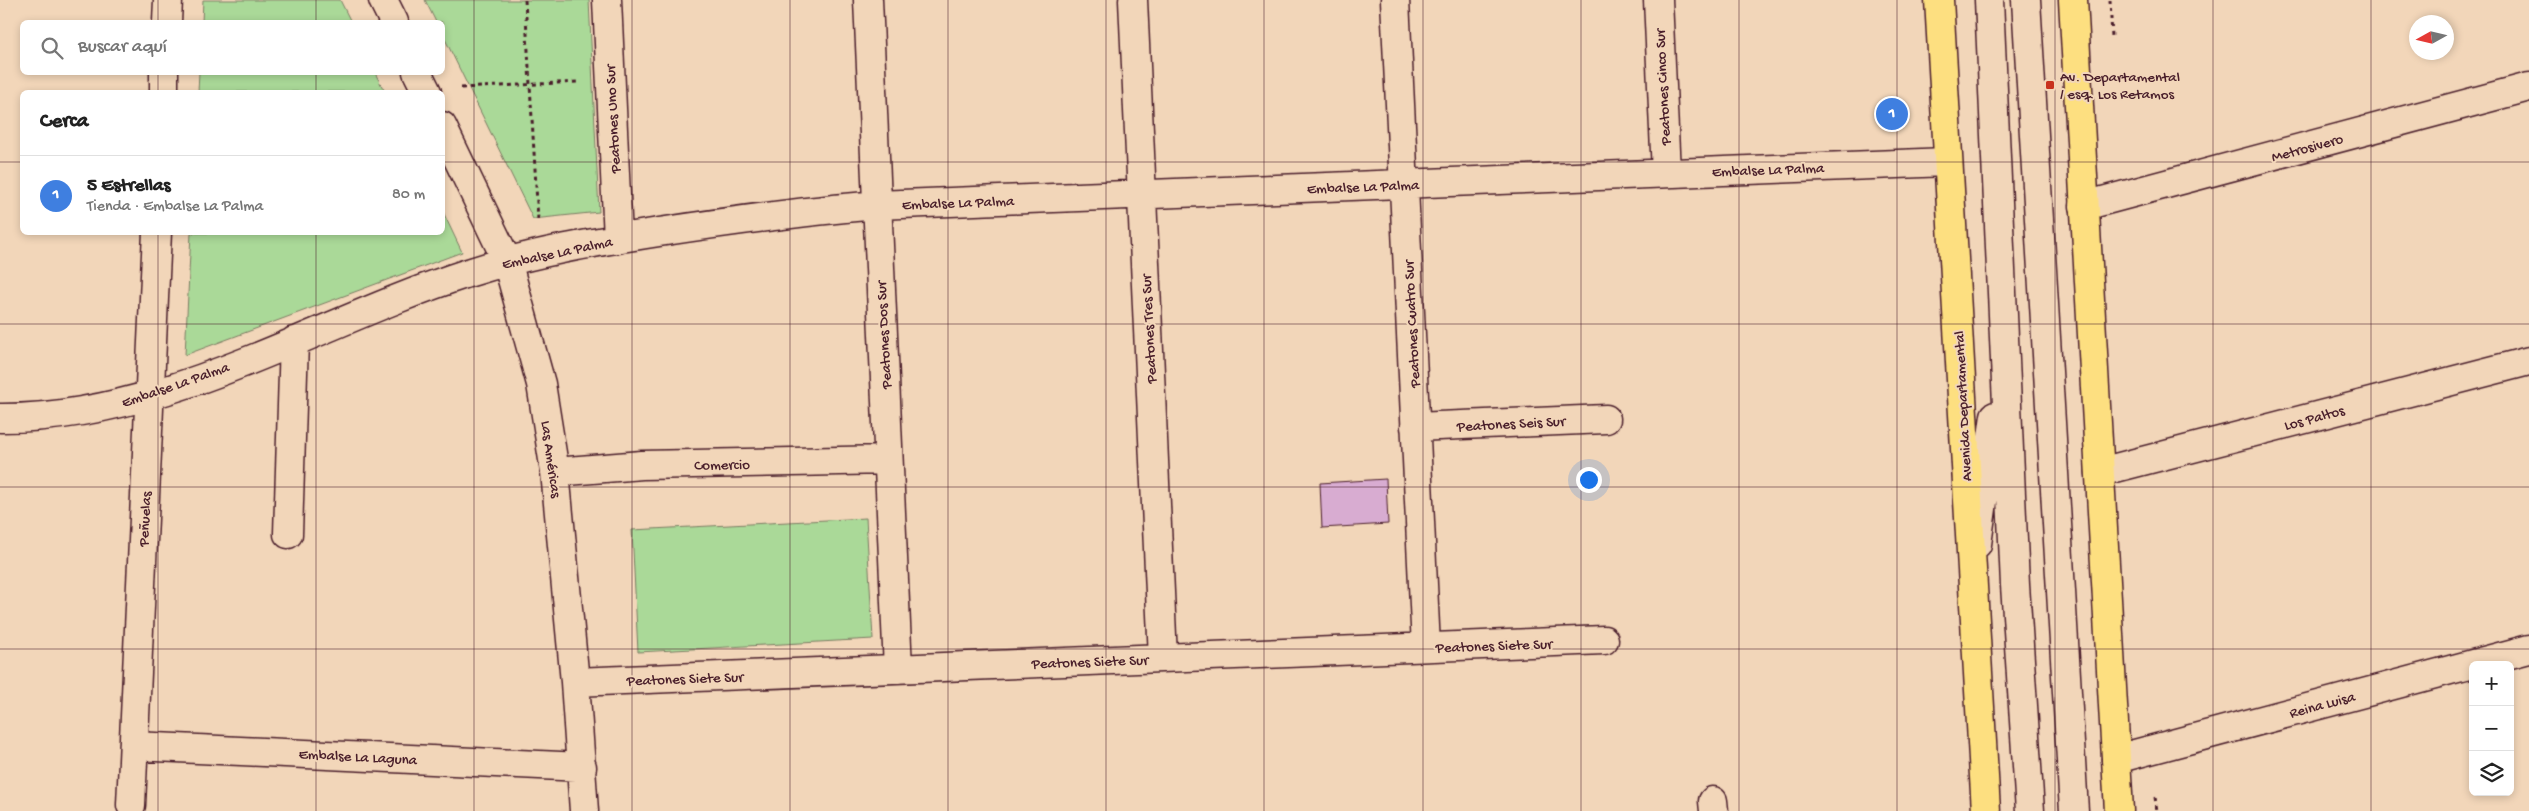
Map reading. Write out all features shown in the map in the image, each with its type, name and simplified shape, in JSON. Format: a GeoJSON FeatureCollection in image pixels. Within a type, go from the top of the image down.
{"type":"FeatureCollection","features":[{"type":"Feature","properties":{"kind":"main road","name":"Avenida Departamental"},"geometry":{"type":"LineString","coordinates":[[1938,0],[1986,811]]}},
{"type":"Feature","properties":{"kind":"main road"},"geometry":{"type":"LineString","coordinates":[[2073,0],[2119,811]]}},
{"type":"Feature","properties":{"kind":"street"},"geometry":{"type":"LineString","coordinates":[[167,20],[168,0]]}},
{"type":"Feature","properties":{"kind":"street"},"geometry":{"type":"LineString","coordinates":[[383,0],[393,20]]}},
{"type":"Feature","properties":{"kind":"street","name":"Peatones Uno Sur"},"geometry":{"type":"LineString","coordinates":[[607,0],[618,238]]}},
{"type":"Feature","properties":{"kind":"street","name":"Peatones Dos Sur"},"geometry":{"type":"LineString","coordinates":[[868,0],[898,669]]}},
{"type":"Feature","properties":{"kind":"street","name":"Peatones Tres Sur"},"geometry":{"type":"LineString","coordinates":[[1133,0],[1163,658]]}},
{"type":"Feature","properties":{"kind":"street","name":"Peatones Cuatro Sur"},"geometry":{"type":"LineString","coordinates":[[1395,0],[1426,647]]}},
{"type":"Feature","properties":{"kind":"street","name":"Peatones Cinco Sur"},"geometry":{"type":"LineString","coordinates":[[1658,0],[1666,173]]}},
{"type":"Feature","properties":{"kind":"street"},"geometry":{"type":"LineString","coordinates":[[1989,0],[2015,585],[2030,811]]}},
{"type":"Feature","properties":{"kind":"street"},"geometry":{"type":"LineString","coordinates":[[2026,0],[2074,811]]}},
{"type":"Feature","properties":{"kind":"street"},"geometry":{"type":"LineString","coordinates":[[164,75],[164,90]]}},
{"type":"Feature","properties":{"kind":"street","name":"Metrosivero"},"geometry":{"type":"LineString","coordinates":[[2084,206],[2529,87]]}},
{"type":"Feature","properties":{"kind":"street","name":"Las Américas"},"geometry":{"type":"LineString","coordinates":[[445,132],[506,261],[541,384],[555,472],[576,682],[584,811]]}},
{"type":"Feature","properties":{"kind":"street","name":"Embalse La Palma"},"geometry":{"type":"LineString","coordinates":[[0,418],[69,414],[110,407],[150,396],[466,274],[506,261],[618,238],[776,216],[877,205],[1948,162]]}},
{"type":"Feature","properties":{"kind":"street","name":"Peñuelas"},"geometry":{"type":"LineString","coordinates":[[131,805],[157,235]]}},
{"type":"Feature","properties":{"kind":"street"},"geometry":{"type":"LineString","coordinates":[[288,534],[294,341]]}},
{"type":"Feature","properties":{"kind":"street"},"geometry":{"type":"LineString","coordinates":[[1972,575],[2005,350]]}},
{"type":"Feature","properties":{"kind":"street","name":"Los Paltos"},"geometry":{"type":"LineString","coordinates":[[2100,472],[2529,361]]}},
{"type":"Feature","properties":{"kind":"street","name":"Peatones Seis Sur"},"geometry":{"type":"LineString","coordinates":[[1415,427],[1606,418]]}},
{"type":"Feature","properties":{"kind":"street","name":"Comercio"},"geometry":{"type":"LineString","coordinates":[[555,472],[642,465],[888,460]]}},
{"type":"Feature","properties":{"kind":"street","name":"Peatones Siete Sur"},"geometry":{"type":"LineString","coordinates":[[576,682],[1604,640]]}},
{"type":"Feature","properties":{"kind":"street","name":"Reina Luisa"},"geometry":{"type":"LineString","coordinates":[[2116,759],[2529,649]]}},
{"type":"Feature","properties":{"kind":"street","name":"Embalse La Laguna"},"geometry":{"type":"LineString","coordinates":[[134,746],[582,766]]}},
{"type":"Feature","properties":{"kind":"path"},"geometry":{"type":"LineString","coordinates":[[525,0],[539,253]]}},
{"type":"Feature","properties":{"kind":"path"},"geometry":{"type":"LineString","coordinates":[[423,85],[610,81]]}},
{"type":"Feature","properties":{"kind":"green space"},"geometry":{"type":"Polygon","coordinates":[[[203,0],[340,0],[350,20],[202,20],[203,0]]]}},
{"type":"Feature","properties":{"kind":"green space"},"geometry":{"type":"Polygon","coordinates":[[[425,0],[589,0],[599,212],[533,219],[445,39],[445,20],[435,20],[425,0]]]}},
{"type":"Feature","properties":{"kind":"green space"},"geometry":{"type":"Polygon","coordinates":[[[199,75],[376,75],[384,90],[198,90],[199,75]]]}},
{"type":"Feature","properties":{"kind":"green space"},"geometry":{"type":"Polygon","coordinates":[[[445,216],[462,252],[185,355],[191,235],[445,235],[445,216]]]}},
{"type":"Feature","properties":{"kind":"green space"},"geometry":{"type":"Polygon","coordinates":[[[866,518],[873,639],[638,652],[632,530],[866,518]]]}},
{"type":"Feature","properties":{"kind":"building"},"geometry":{"type":"Polygon","coordinates":[[[1386,479],[1388,524],[1322,528],[1320,483],[1386,479]]]}},
{"type":"Feature","properties":{"kind":"place","name":"Av. Departamental / esq. Los Retamos"},"geometry":{"type":"Point","coordinates":[2050,85]}},
{"type":"Feature","properties":{"kind":"place","name":"5 Estrellas"},"geometry":{"type":"Point","coordinates":[1892,114]}}]}
